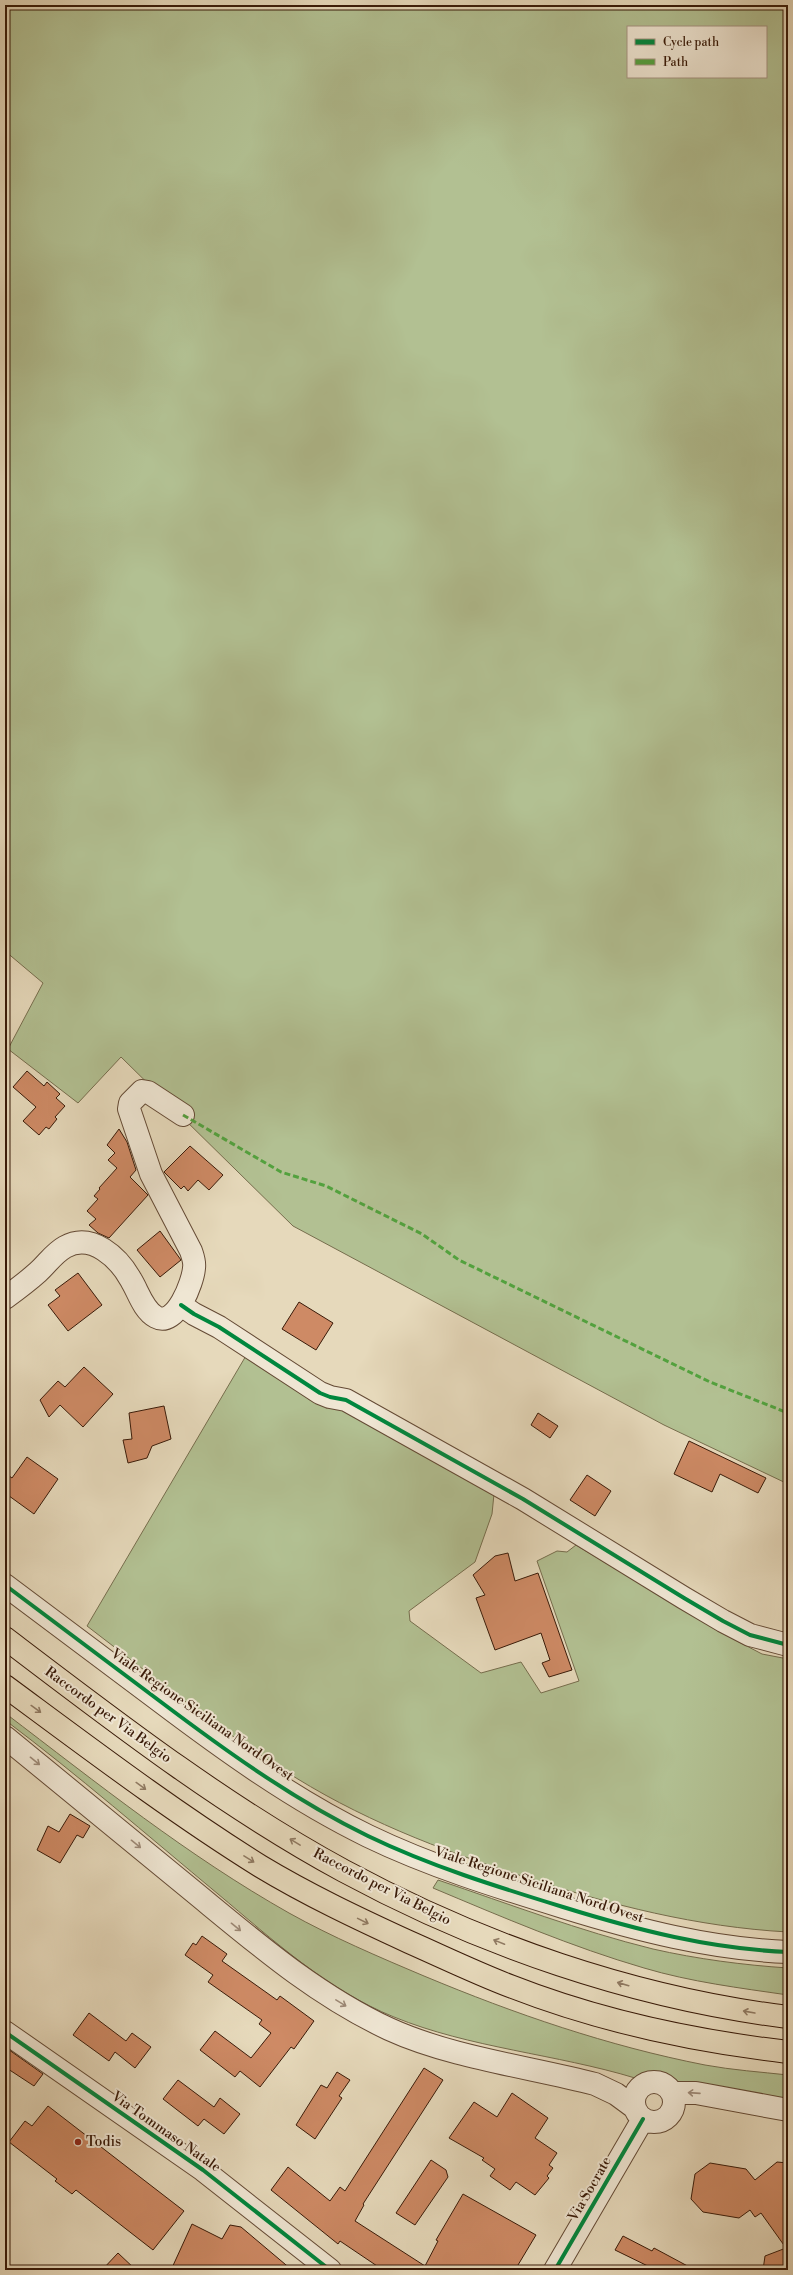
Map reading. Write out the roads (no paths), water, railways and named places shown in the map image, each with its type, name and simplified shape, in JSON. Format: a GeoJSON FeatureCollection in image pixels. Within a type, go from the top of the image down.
{"type":"FeatureCollection","features":[{"type":"Feature","properties":{"kind":"highway","name":"Raccordo per Via Belgio"},"geometry":{"type":"LineString","coordinates":[[5,1638],[186,1772],[344,1871],[408,1903],[524,1951],[593,1975],[695,2002],[788,2017]]}},
{"type":"Feature","properties":{"kind":"highway"},"geometry":{"type":"LineString","coordinates":[[5,1686],[117,1769],[218,1839],[294,1885],[366,1923],[512,1987],[575,2007],[628,2023],[693,2038],[788,2052]]}},
{"type":"Feature","properties":{"kind":"street"},"geometry":{"type":"LineString","coordinates":[[5,1298],[64,1248],[70,1245],[90,1244],[108,1251],[114,1256],[129,1275],[146,1307],[156,1318],[163,1319],[169,1316],[181,1305],[194,1270],[195,1261],[151,1174],[129,1109],[130,1103],[142,1092],[148,1092],[183,1115]]}},
{"type":"Feature","properties":{"kind":"street"},"geometry":{"type":"LineString","coordinates":[[181,1305],[194,1314],[219,1327],[320,1393],[330,1397],[346,1400],[524,1499],[697,1606],[750,1635],[788,1645]]}},
{"type":"Feature","properties":{"kind":"street","name":"Viale Regione Siciliana Nord Ovest"},"geometry":{"type":"LineString","coordinates":[[5,1585],[211,1739],[290,1792],[368,1836],[447,1868],[520,1893],[663,1936],[720,1946],[788,1952]]}},
{"type":"Feature","properties":{"kind":"street"},"geometry":{"type":"LineString","coordinates":[[5,1737],[264,1949],[314,1987],[353,2011],[390,2030],[432,2045],[595,2084],[616,2094],[639,2114],[656,2122],[664,2120],[672,2102],[696,2093],[788,2110]]}},
{"type":"Feature","properties":{"kind":"street","name":"Via Tommaso Natale"},"geometry":{"type":"LineString","coordinates":[[5,2032],[203,2170],[330,2270]]}},
{"type":"Feature","properties":{"kind":"street"},"geometry":{"type":"LineString","coordinates":[[639,2114],[635,2094],[644,2084],[655,2082],[662,2083],[672,2102]]}},
{"type":"Feature","properties":{"kind":"street"},"geometry":{"type":"LineString","coordinates":[[672,2102],[788,2124]]}},
{"type":"Feature","properties":{"kind":"street","name":"Via Socrate"},"geometry":{"type":"LineString","coordinates":[[555,2270],[639,2114]]}},
{"type":"Feature","properties":{"kind":"place","name":"Todis"},"geometry":{"type":"Point","coordinates":[78,2142]}}]}
